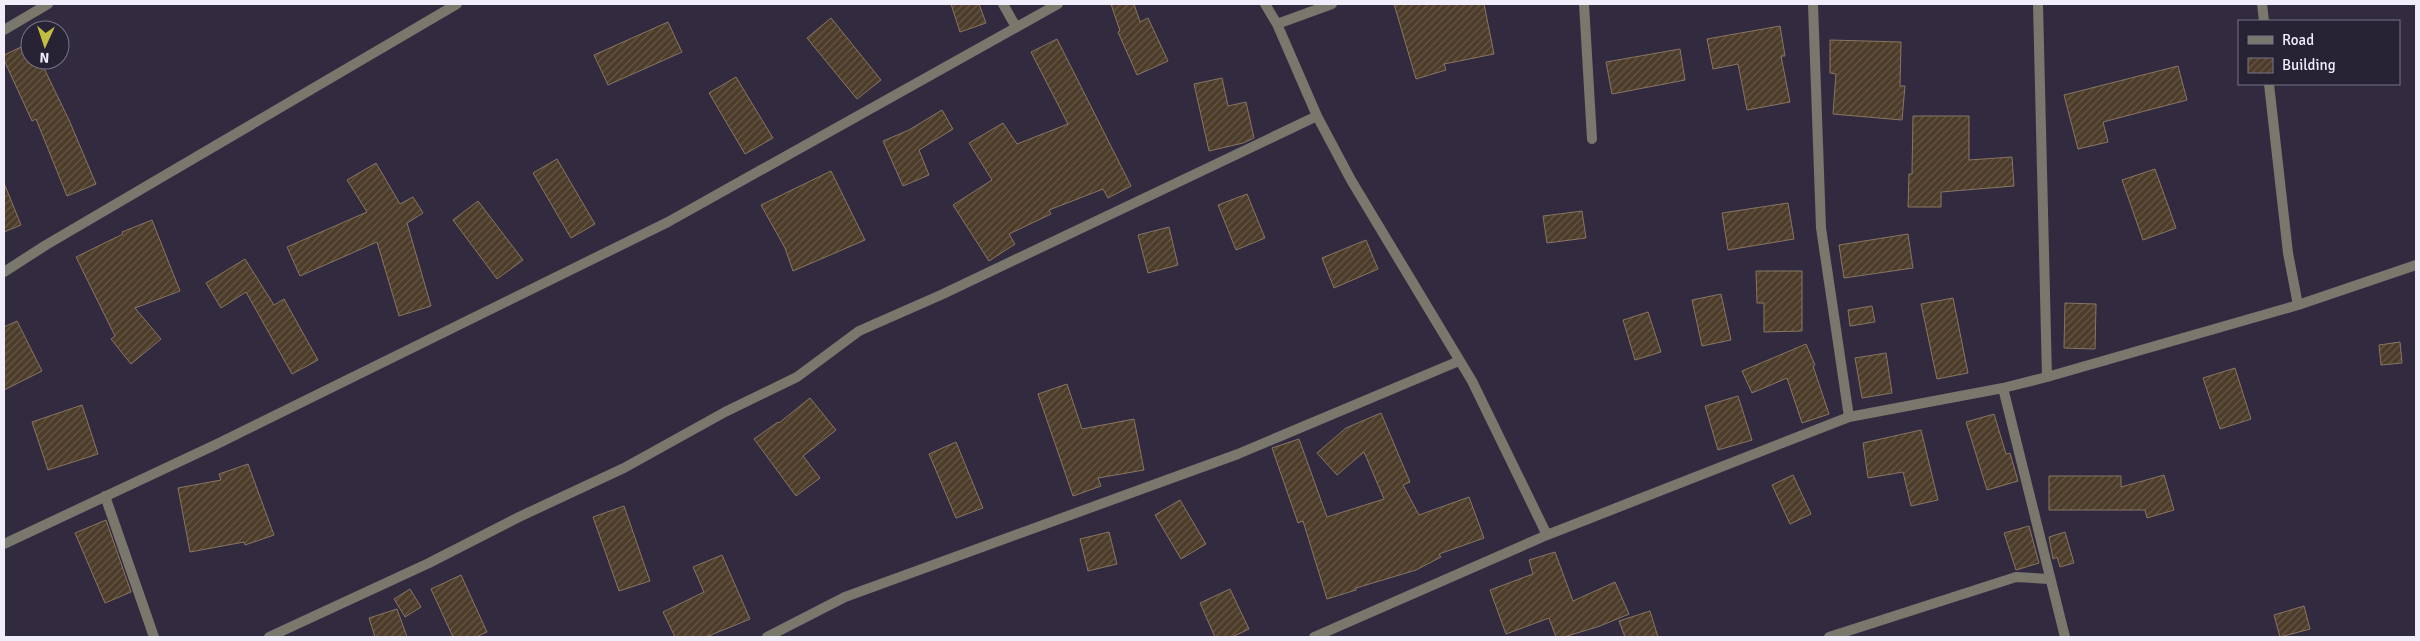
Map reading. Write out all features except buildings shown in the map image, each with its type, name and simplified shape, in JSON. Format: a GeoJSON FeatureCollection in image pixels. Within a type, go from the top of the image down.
{"type":"FeatureCollection","features":[{"type":"Feature","properties":{"kind":"street"},"geometry":{"type":"LineString","coordinates":[[4,30],[48,4]]}},
{"type":"Feature","properties":{"kind":"street"},"geometry":{"type":"LineString","coordinates":[[4,272],[457,4]]}},
{"type":"Feature","properties":{"kind":"street"},"geometry":{"type":"LineString","coordinates":[[1003,4],[1016,27]]}},
{"type":"Feature","properties":{"kind":"street"},"geometry":{"type":"LineString","coordinates":[[4,544],[217,444],[668,222],[1058,4]]}},
{"type":"Feature","properties":{"kind":"street"},"geometry":{"type":"LineString","coordinates":[[1265,4],[1276,24],[1317,116],[1351,180],[1472,381],[1547,536]]}},
{"type":"Feature","properties":{"kind":"street"},"geometry":{"type":"LineString","coordinates":[[1276,24],[1332,4]]}},
{"type":"Feature","properties":{"kind":"street"},"geometry":{"type":"LineString","coordinates":[[1584,4],[1592,139]]}},
{"type":"Feature","properties":{"kind":"street"},"geometry":{"type":"LineString","coordinates":[[1813,4],[1821,228],[1849,417]]}},
{"type":"Feature","properties":{"kind":"street"},"geometry":{"type":"LineString","coordinates":[[2038,4],[2047,377]]}},
{"type":"Feature","properties":{"kind":"street"},"geometry":{"type":"LineString","coordinates":[[2262,4],[2264,20]]}},
{"type":"Feature","properties":{"kind":"street"},"geometry":{"type":"LineString","coordinates":[[2269,85],[2288,253],[2298,304]]}},
{"type":"Feature","properties":{"kind":"street"},"geometry":{"type":"LineString","coordinates":[[269,637],[403,576],[519,517],[624,468],[725,412],[797,377],[859,331],[943,294],[1317,116]]}},
{"type":"Feature","properties":{"kind":"street"},"geometry":{"type":"LineString","coordinates":[[1314,637],[1547,536],[1849,417],[2003,388],[2047,377],[2298,304],[2416,265]]}},
{"type":"Feature","properties":{"kind":"street"},"geometry":{"type":"LineString","coordinates":[[767,637],[845,597],[1238,454],[1459,361]]}},
{"type":"Feature","properties":{"kind":"street"},"geometry":{"type":"LineString","coordinates":[[2003,388],[2049,579],[2065,637]]}},
{"type":"Feature","properties":{"kind":"street"},"geometry":{"type":"LineString","coordinates":[[105,496],[154,637]]}},
{"type":"Feature","properties":{"kind":"street"},"geometry":{"type":"LineString","coordinates":[[1830,637],[2016,578],[2049,579]]}}]}
